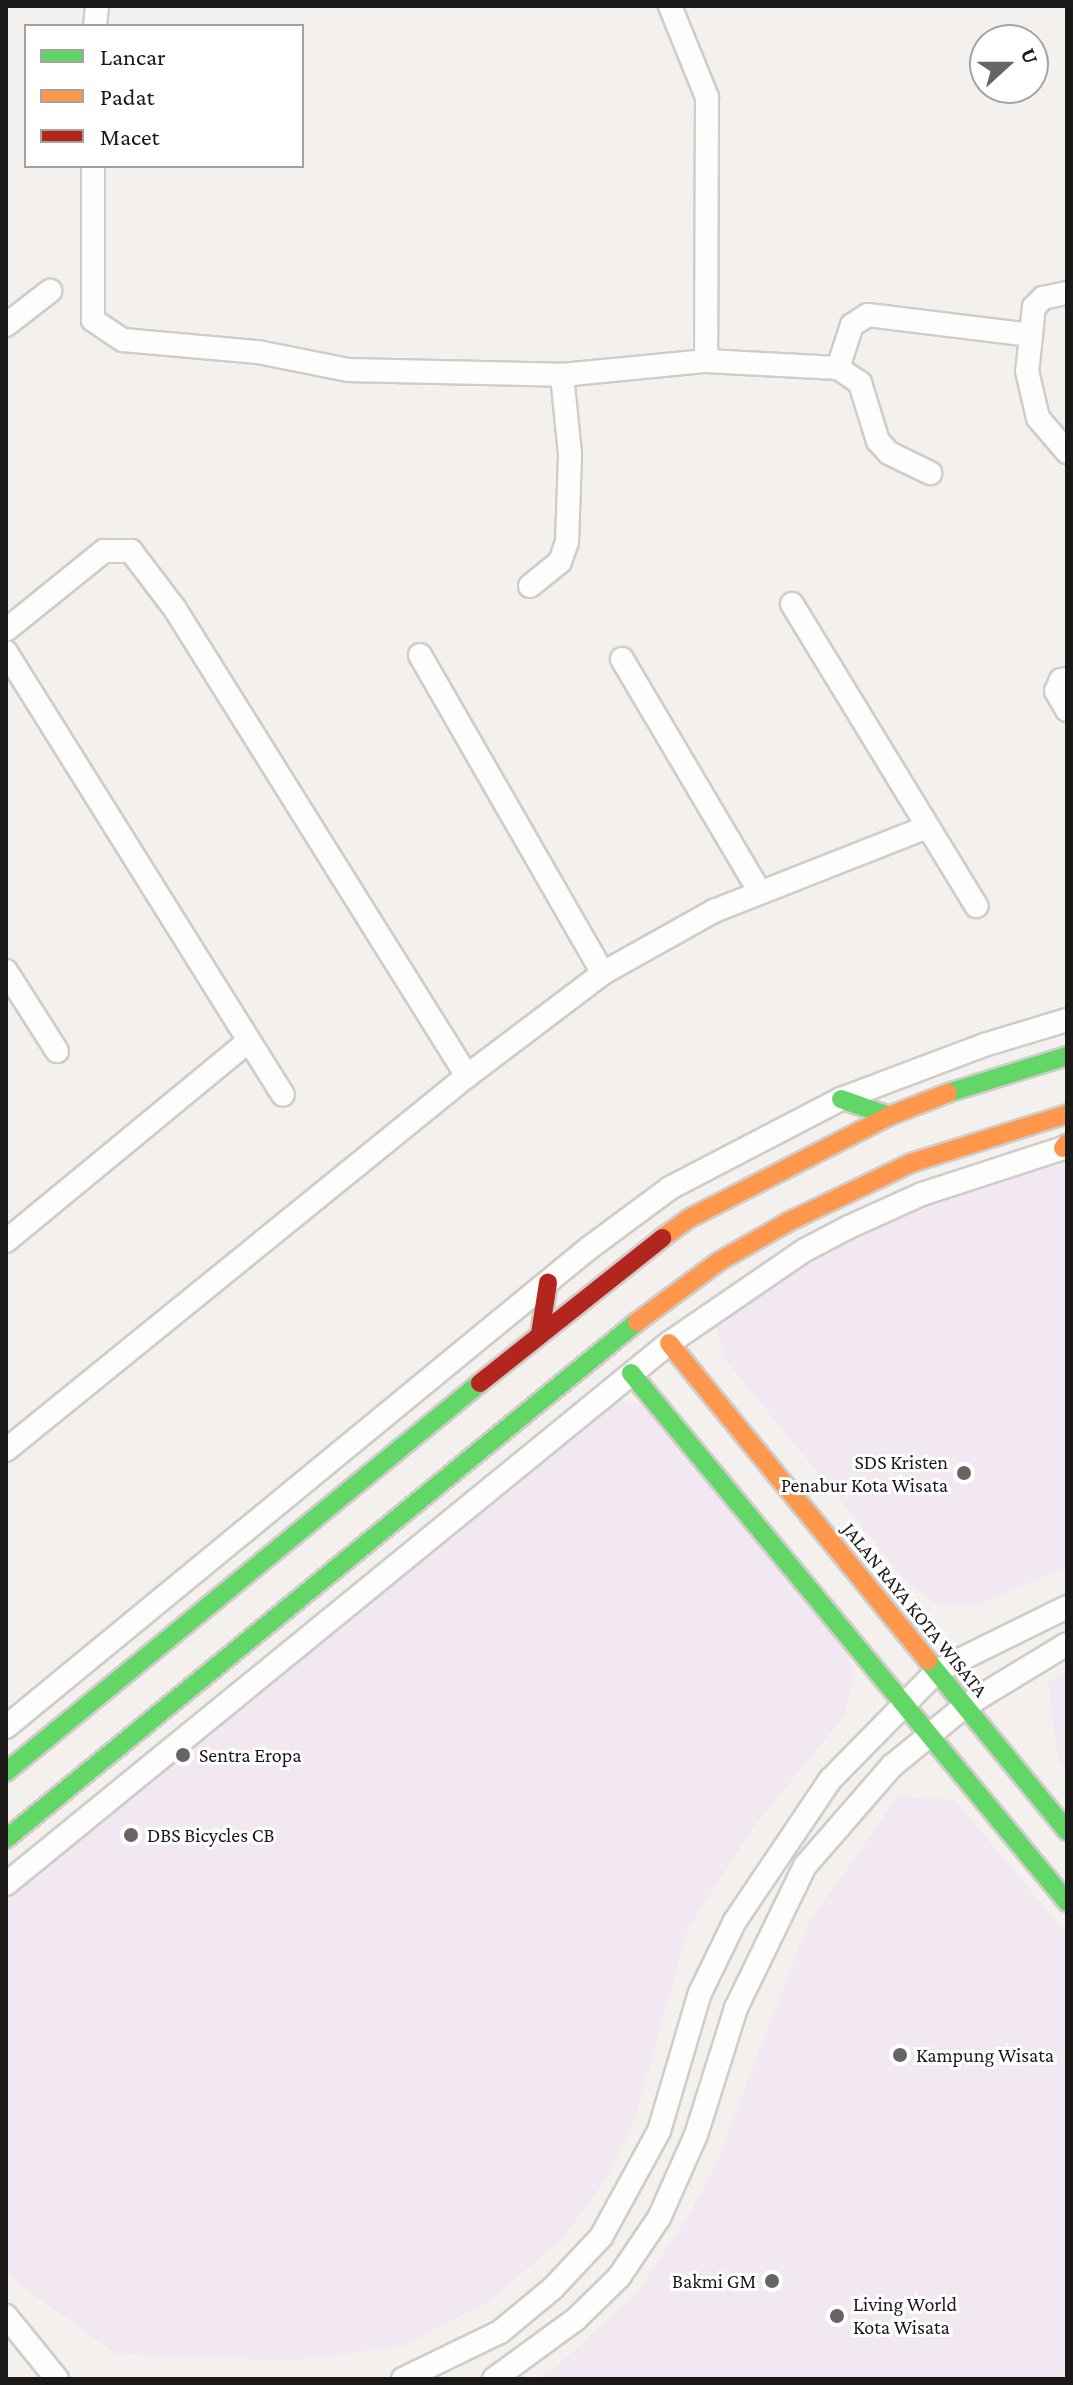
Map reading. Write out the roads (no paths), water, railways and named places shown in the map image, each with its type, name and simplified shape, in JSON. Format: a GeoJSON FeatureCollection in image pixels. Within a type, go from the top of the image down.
{"type":"FeatureCollection","features":[{"type":"Feature","properties":{"kind":"street"},"geometry":{"type":"LineString","coordinates":[[670,6],[707,97],[706,361]]}},
{"type":"Feature","properties":{"kind":"street"},"geometry":{"type":"LineString","coordinates":[[93,168],[93,320],[123,340],[258,352],[348,370],[562,375],[706,361],[838,368],[860,383],[878,441],[889,453],[930,473]]}},
{"type":"Feature","properties":{"kind":"street"},"geometry":{"type":"LineString","coordinates":[[6,325],[50,291]]}},
{"type":"Feature","properties":{"kind":"street"},"geometry":{"type":"LineString","coordinates":[[1067,293],[1043,298],[1034,307],[1027,371],[1038,418],[1067,452]]}},
{"type":"Feature","properties":{"kind":"street"},"geometry":{"type":"LineString","coordinates":[[838,368],[852,325],[868,315],[1031,335]]}},
{"type":"Feature","properties":{"kind":"street"},"geometry":{"type":"LineString","coordinates":[[530,586],[560,562],[567,542],[570,454],[562,375]]}},
{"type":"Feature","properties":{"kind":"street"},"geometry":{"type":"LineString","coordinates":[[6,630],[104,551],[131,551],[175,609],[467,1076]]}},
{"type":"Feature","properties":{"kind":"street"},"geometry":{"type":"LineString","coordinates":[[792,604],[976,906]]}},
{"type":"Feature","properties":{"kind":"street"},"geometry":{"type":"LineString","coordinates":[[6,652],[283,1095]]}},
{"type":"Feature","properties":{"kind":"street"},"geometry":{"type":"LineString","coordinates":[[420,655],[603,973]]}},
{"type":"Feature","properties":{"kind":"street"},"geometry":{"type":"LineString","coordinates":[[622,659],[760,892]]}},
{"type":"Feature","properties":{"kind":"street"},"geometry":{"type":"LineString","coordinates":[[1067,679],[1061,680],[1056,691],[1067,710]]}},
{"type":"Feature","properties":{"kind":"street"},"geometry":{"type":"LineString","coordinates":[[6,1450],[467,1076],[603,973],[760,892],[927,827]]}},
{"type":"Feature","properties":{"kind":"street"},"geometry":{"type":"LineString","coordinates":[[6,971],[14,1000],[57,1051]]}},
{"type":"Feature","properties":{"kind":"street"},"geometry":{"type":"LineString","coordinates":[[6,1727],[548,1283],[670,1188],[841,1099],[984,1045],[1067,1020]]}},
{"type":"Feature","properties":{"kind":"street"},"geometry":{"type":"LineString","coordinates":[[6,1241],[249,1041]]}},
{"type":"Feature","properties":{"kind":"street"},"geometry":{"type":"LineString","coordinates":[[6,1772],[540,1334],[688,1219],[889,1116],[995,1074],[1067,1056]]}},
{"type":"Feature","properties":{"kind":"street"},"geometry":{"type":"LineString","coordinates":[[841,1099],[889,1116]]}},
{"type":"Feature","properties":{"kind":"street"},"geometry":{"type":"LineString","coordinates":[[6,1839],[645,1316],[718,1262],[788,1222],[911,1163],[1067,1114]]}},
{"type":"Feature","properties":{"kind":"street"},"geometry":{"type":"LineString","coordinates":[[6,1884],[669,1343],[805,1250],[849,1227],[922,1194],[1066,1146]]}},
{"type":"Feature","properties":{"kind":"street"},"geometry":{"type":"LineString","coordinates":[[540,1334],[548,1283]]}},
{"type":"Feature","properties":{"kind":"street","name":"JALAN RAYA KOTA WISATA"},"geometry":{"type":"LineString","coordinates":[[669,1343],[1067,1831]]}},
{"type":"Feature","properties":{"kind":"street"},"geometry":{"type":"LineString","coordinates":[[631,1373],[904,1700],[1067,1902]]}},
{"type":"Feature","properties":{"kind":"street"},"geometry":{"type":"LineString","coordinates":[[403,2379],[500,2332],[553,2288],[601,2237],[659,2131],[700,1993],[735,1921],[830,1780],[904,1700],[937,1671],[1067,1607]]}},
{"type":"Feature","properties":{"kind":"street"},"geometry":{"type":"LineString","coordinates":[[494,2379],[576,2319],[619,2277],[677,2185],[736,2008],[805,1866],[892,1766],[965,1706],[1067,1644]]}},
{"type":"Feature","properties":{"kind":"street"},"geometry":{"type":"LineString","coordinates":[[6,2316],[57,2379]]}},
{"type":"Feature","properties":{"kind":"place","name":"SDS Kristen Penabur Kota Wisata"},"geometry":{"type":"Point","coordinates":[964,1473]}},
{"type":"Feature","properties":{"kind":"place","name":"Sentra Eropa"},"geometry":{"type":"Point","coordinates":[183,1755]}},
{"type":"Feature","properties":{"kind":"place","name":"DBS Bicycles CB"},"geometry":{"type":"Point","coordinates":[131,1835]}},
{"type":"Feature","properties":{"kind":"place","name":"Kampung Wisata"},"geometry":{"type":"Point","coordinates":[900,2055]}},
{"type":"Feature","properties":{"kind":"place","name":"Bakmi GM"},"geometry":{"type":"Point","coordinates":[772,2281]}},
{"type":"Feature","properties":{"kind":"place","name":"Living World Kota Wisata"},"geometry":{"type":"Point","coordinates":[837,2316]}}]}
